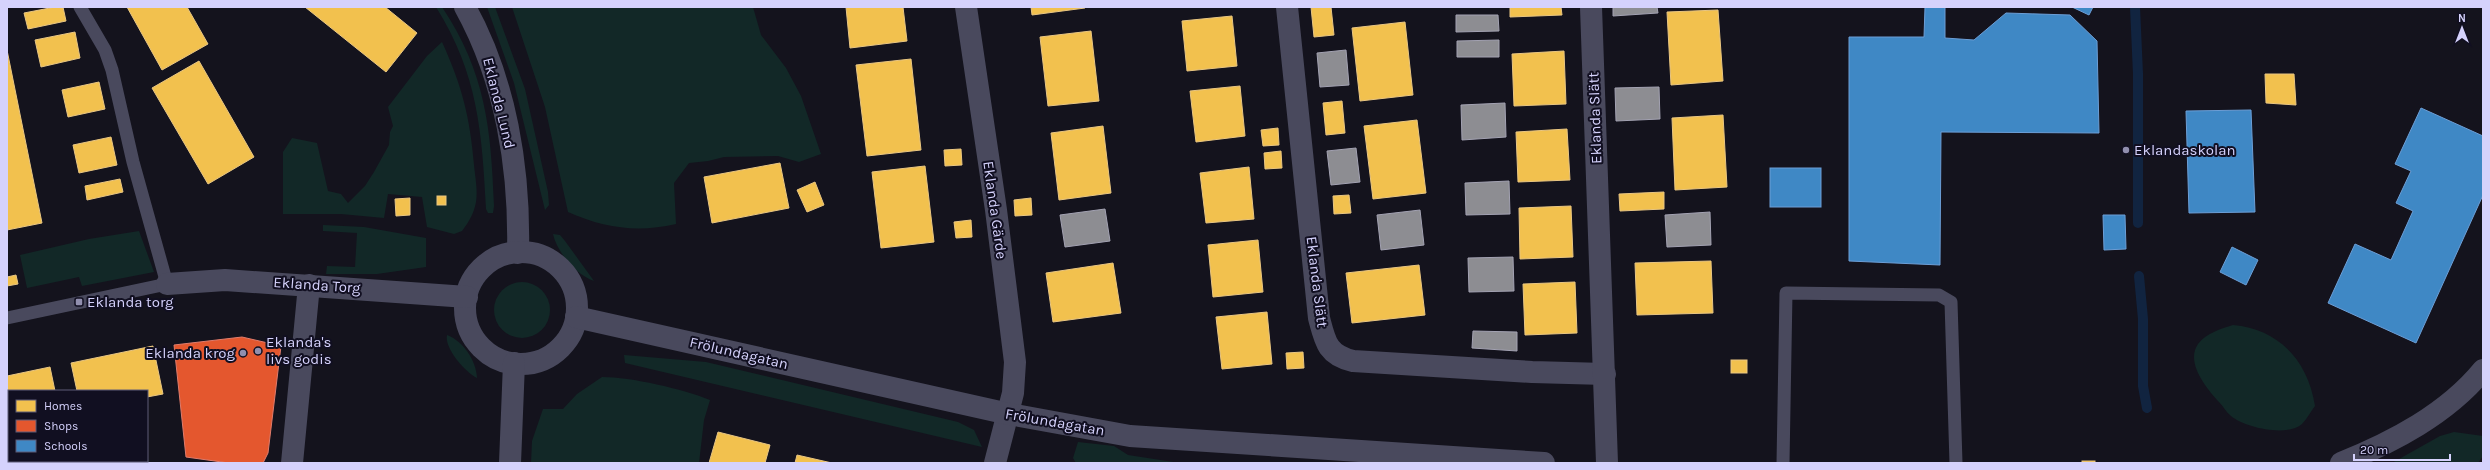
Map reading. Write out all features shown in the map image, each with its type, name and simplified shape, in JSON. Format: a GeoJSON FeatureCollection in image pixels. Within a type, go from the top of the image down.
{"type":"FeatureCollection","features":[{"type":"Feature","properties":{"kind":"street","name":"Eklanda Lund"},"geometry":{"type":"LineString","coordinates":[[465,7],[484,44],[495,76],[510,134],[518,218],[518,253]]}},
{"type":"Feature","properties":{"kind":"street","name":"Eklanda Gärde"},"geometry":{"type":"LineString","coordinates":[[966,7],[996,210],[1015,362],[1013,393],[995,463]]}},
{"type":"Feature","properties":{"kind":"street","name":"Eklanda Slätt"},"geometry":{"type":"LineString","coordinates":[[1287,7],[1319,318],[1331,351],[1339,358],[1352,361],[1532,372],[1605,374]]}},
{"type":"Feature","properties":{"kind":"street","name":"Eklanda Slätt"},"geometry":{"type":"LineString","coordinates":[[1591,7],[1607,463]]}},
{"type":"Feature","properties":{"kind":"street"},"geometry":{"type":"LineString","coordinates":[[518,253],[544,258],[566,274],[576,299],[576,317],[570,335],[551,356],[533,363],[514,363],[504,361],[486,352],[473,336],[466,317],[467,297],[476,275],[495,259],[518,253]]}},
{"type":"Feature","properties":{"kind":"street","name":"Eklanda Torg"},"geometry":{"type":"LineString","coordinates":[[167,284],[226,280],[467,297]]}},
{"type":"Feature","properties":{"kind":"street"},"geometry":{"type":"LineString","coordinates":[[292,463],[309,285]]}},
{"type":"Feature","properties":{"kind":"street","name":"Frölundagatan"},"geometry":{"type":"LineString","coordinates":[[576,317],[1008,414],[1130,436],[1544,463]]}},
{"type":"Feature","properties":{"kind":"street"},"geometry":{"type":"LineString","coordinates":[[510,463],[514,363]]}},
{"type":"Feature","properties":{"kind":"street"},"geometry":{"type":"LineString","coordinates":[[2341,463],[2363,454],[2427,420],[2480,380]]}},
{"type":"Feature","properties":{"kind":"lane"},"geometry":{"type":"LineString","coordinates":[[80,7],[105,50],[112,70],[133,162],[167,284]]}},
{"type":"Feature","properties":{"kind":"lane","name":"Eklanda Torg"},"geometry":{"type":"LineString","coordinates":[[7,318],[167,284]]}},
{"type":"Feature","properties":{"kind":"lane"},"geometry":{"type":"LineString","coordinates":[[1783,463],[1786,293],[1882,293],[1939,295],[1950,302],[1956,463]]}},
{"type":"Feature","properties":{"kind":"green space"},"geometry":{"type":"Polygon","coordinates":[[[436,7],[442,7],[457,31],[477,79],[488,127],[491,152],[494,206],[493,213],[488,213],[486,209],[479,129],[469,80],[461,56],[436,7]]]}},
{"type":"Feature","properties":{"kind":"green space"},"geometry":{"type":"Polygon","coordinates":[[[487,7],[495,7],[525,89],[548,192],[549,205],[545,210],[514,83],[487,7]]]}},
{"type":"Feature","properties":{"kind":"green space"},"geometry":{"type":"Polygon","coordinates":[[[512,7],[753,7],[761,35],[786,68],[801,96],[821,154],[799,162],[778,156],[724,157],[708,161],[689,163],[674,183],[676,224],[648,228],[621,227],[595,222],[568,212],[545,107],[512,7]]]}},
{"type":"Feature","properties":{"kind":"green space"},"geometry":{"type":"Polygon","coordinates":[[[442,42],[455,73],[464,102],[470,132],[476,183],[477,197],[475,206],[471,217],[462,231],[454,234],[427,227],[422,197],[388,194],[384,218],[341,214],[283,214],[283,152],[292,138],[317,143],[328,191],[341,194],[348,203],[365,186],[389,145],[390,132],[393,126],[388,107],[427,56],[442,42]]]}},
{"type":"Feature","properties":{"kind":"green space"},"geometry":{"type":"Polygon","coordinates":[[[323,225],[364,227],[426,238],[426,267],[377,274],[326,274],[327,266],[355,267],[357,233],[323,231],[323,225]]]}},
{"type":"Feature","properties":{"kind":"green space"},"geometry":{"type":"Polygon","coordinates":[[[139,231],[154,272],[82,286],[79,277],[27,288],[20,255],[89,239],[139,231]]]}},
{"type":"Feature","properties":{"kind":"green space"},"geometry":{"type":"Polygon","coordinates":[[[553,234],[560,235],[594,281],[581,274],[568,262],[555,241],[553,234]]]}},
{"type":"Feature","properties":{"kind":"green space"},"geometry":{"type":"Polygon","coordinates":[[[517,282],[527,282],[542,290],[548,299],[550,310],[548,321],[542,330],[527,338],[517,338],[506,333],[499,326],[494,315],[494,305],[499,294],[506,287],[517,282]]]}},
{"type":"Feature","properties":{"kind":"green space"},"geometry":{"type":"Polygon","coordinates":[[[2233,325],[2264,333],[2277,341],[2289,350],[2306,375],[2315,406],[2306,420],[2296,428],[2287,430],[2266,429],[2237,420],[2229,414],[2209,390],[2199,375],[2194,359],[2198,344],[2209,334],[2233,325]]]}},
{"type":"Feature","properties":{"kind":"green space"},"geometry":{"type":"Polygon","coordinates":[[[447,335],[463,346],[468,352],[474,365],[477,378],[467,371],[456,359],[449,346],[447,335]]]}},
{"type":"Feature","properties":{"kind":"green space"},"geometry":{"type":"Polygon","coordinates":[[[624,355],[706,362],[958,422],[974,430],[982,447],[625,363],[624,355]]]}},
{"type":"Feature","properties":{"kind":"green space"},"geometry":{"type":"Polygon","coordinates":[[[602,377],[657,384],[710,400],[704,420],[699,463],[531,463],[532,441],[543,409],[563,409],[577,394],[602,377]]]}},
{"type":"Feature","properties":{"kind":"green space"},"geometry":{"type":"Polygon","coordinates":[[[2454,432],[2483,436],[2483,456],[2478,463],[2392,463],[2440,436],[2454,432]]]}},
{"type":"Feature","properties":{"kind":"green space"},"geometry":{"type":"Polygon","coordinates":[[[1078,442],[1114,446],[1128,455],[1180,463],[1076,463],[1073,458],[1078,442]]]}},
{"type":"Feature","properties":{"kind":"green space"},"geometry":{"type":"Polygon","coordinates":[[[148,458],[149,463],[71,463],[148,462],[148,458]]]}},
{"type":"Feature","properties":{"kind":"building: Homes"},"geometry":{"type":"Polygon","coordinates":[[[55,7],[63,7],[66,21],[28,29],[24,13],[55,7]]]}},
{"type":"Feature","properties":{"kind":"building: Homes"},"geometry":{"type":"Polygon","coordinates":[[[127,7],[187,7],[208,44],[162,70],[127,7]]]}},
{"type":"Feature","properties":{"kind":"building: Homes"},"geometry":{"type":"Polygon","coordinates":[[[305,7],[385,7],[417,33],[386,72],[305,7]]]}},
{"type":"Feature","properties":{"kind":"building: Homes"},"geometry":{"type":"Polygon","coordinates":[[[846,7],[903,7],[907,41],[850,48],[846,7]]]}},
{"type":"Feature","properties":{"kind":"building: Homes"},"geometry":{"type":"Polygon","coordinates":[[[1031,7],[1085,7],[1085,8],[1032,15],[1031,7]]]}},
{"type":"Feature","properties":{"kind":"building: Homes"},"geometry":{"type":"Polygon","coordinates":[[[1311,7],[1331,7],[1334,35],[1314,37],[1311,7]]]}},
{"type":"Feature","properties":{"kind":"building: Homes"},"geometry":{"type":"Polygon","coordinates":[[[1510,7],[1561,7],[1562,15],[1510,17],[1510,7]]]}},
{"type":"Feature","properties":{"kind":"building: Homes"},"geometry":{"type":"Polygon","coordinates":[[[1718,10],[1723,81],[1671,85],[1667,12],[1718,10]]]}},
{"type":"Feature","properties":{"kind":"building: Homes"},"geometry":{"type":"Polygon","coordinates":[[[1232,16],[1237,66],[1187,71],[1182,21],[1232,16]]]}},
{"type":"Feature","properties":{"kind":"building: Homes"},"geometry":{"type":"Polygon","coordinates":[[[1405,22],[1413,95],[1360,101],[1352,28],[1405,22]]]}},
{"type":"Feature","properties":{"kind":"building: Homes"},"geometry":{"type":"Polygon","coordinates":[[[1091,31],[1099,101],[1048,106],[1040,37],[1091,31]]]}},
{"type":"Feature","properties":{"kind":"building: Homes"},"geometry":{"type":"Polygon","coordinates":[[[75,32],[80,58],[41,67],[35,40],[75,32]]]}},
{"type":"Feature","properties":{"kind":"building: Homes"},"geometry":{"type":"Polygon","coordinates":[[[7,50],[42,223],[7,230],[7,50]]]}},
{"type":"Feature","properties":{"kind":"building: Homes"},"geometry":{"type":"Polygon","coordinates":[[[1564,51],[1566,104],[1514,106],[1512,54],[1564,51]]]}},
{"type":"Feature","properties":{"kind":"building: Homes"},"geometry":{"type":"Polygon","coordinates":[[[911,59],[921,150],[867,156],[856,65],[911,59]]]}},
{"type":"Feature","properties":{"kind":"building: Homes"},"geometry":{"type":"Polygon","coordinates":[[[199,61],[254,157],[208,184],[152,88],[199,61]]]}},
{"type":"Feature","properties":{"kind":"building: Homes"},"geometry":{"type":"Polygon","coordinates":[[[2265,74],[2294,74],[2296,105],[2266,103],[2265,74]]]}},
{"type":"Feature","properties":{"kind":"building: Homes"},"geometry":{"type":"Polygon","coordinates":[[[99,82],[105,109],[68,117],[62,90],[99,82]]]}},
{"type":"Feature","properties":{"kind":"building: Homes"},"geometry":{"type":"Polygon","coordinates":[[[1240,86],[1245,136],[1196,142],[1190,91],[1240,86]]]}},
{"type":"Feature","properties":{"kind":"building: Homes"},"geometry":{"type":"Polygon","coordinates":[[[1342,101],[1345,133],[1326,135],[1323,103],[1342,101]]]}},
{"type":"Feature","properties":{"kind":"building: Homes"},"geometry":{"type":"Polygon","coordinates":[[[1723,115],[1727,187],[1675,190],[1672,118],[1723,115]]]}},
{"type":"Feature","properties":{"kind":"building: Homes"},"geometry":{"type":"Polygon","coordinates":[[[1417,120],[1426,193],[1373,199],[1364,126],[1417,120]]]}},
{"type":"Feature","properties":{"kind":"building: Homes"},"geometry":{"type":"Polygon","coordinates":[[[1103,126],[1111,193],[1059,200],[1051,133],[1103,126]]]}},
{"type":"Feature","properties":{"kind":"building: Homes"},"geometry":{"type":"Polygon","coordinates":[[[1278,128],[1279,145],[1263,146],[1261,130],[1278,128]]]}},
{"type":"Feature","properties":{"kind":"building: Homes"},"geometry":{"type":"Polygon","coordinates":[[[1567,129],[1570,180],[1518,182],[1516,132],[1567,129]]]}},
{"type":"Feature","properties":{"kind":"building: Homes"},"geometry":{"type":"Polygon","coordinates":[[[111,137],[117,165],[79,173],[73,145],[111,137]]]}},
{"type":"Feature","properties":{"kind":"building: Homes"},"geometry":{"type":"Polygon","coordinates":[[[961,149],[962,165],[945,166],[944,150],[961,149]]]}},
{"type":"Feature","properties":{"kind":"building: Homes"},"geometry":{"type":"Polygon","coordinates":[[[1281,151],[1282,168],[1265,169],[1264,153],[1281,151]]]}},
{"type":"Feature","properties":{"kind":"building: Homes"},"geometry":{"type":"Polygon","coordinates":[[[780,163],[789,208],[712,223],[704,177],[780,163]]]}},
{"type":"Feature","properties":{"kind":"building: Homes"},"geometry":{"type":"Polygon","coordinates":[[[925,166],[934,242],[881,248],[872,172],[925,166]]]}},
{"type":"Feature","properties":{"kind":"building: Homes"},"geometry":{"type":"Polygon","coordinates":[[[1249,167],[1254,219],[1206,223],[1200,173],[1249,167]]]}},
{"type":"Feature","properties":{"kind":"building: Homes"},"geometry":{"type":"Polygon","coordinates":[[[120,179],[123,192],[87,200],[85,186],[120,179]]]}},
{"type":"Feature","properties":{"kind":"building: Homes"},"geometry":{"type":"Polygon","coordinates":[[[815,182],[824,205],[807,212],[797,190],[815,182]]]}},
{"type":"Feature","properties":{"kind":"building: Homes"},"geometry":{"type":"Polygon","coordinates":[[[1664,192],[1664,209],[1620,211],[1619,194],[1664,192]]]}},
{"type":"Feature","properties":{"kind":"building: Homes"},"geometry":{"type":"Polygon","coordinates":[[[1349,195],[1351,213],[1334,214],[1333,196],[1349,195]]]}},
{"type":"Feature","properties":{"kind":"building: Homes"},"geometry":{"type":"Polygon","coordinates":[[[437,196],[446,196],[446,205],[437,205],[437,196]]]}},
{"type":"Feature","properties":{"kind":"building: Homes"},"geometry":{"type":"Polygon","coordinates":[[[410,198],[410,215],[396,216],[395,199],[410,198]]]}},
{"type":"Feature","properties":{"kind":"building: Homes"},"geometry":{"type":"Polygon","coordinates":[[[1031,198],[1032,215],[1015,216],[1014,200],[1031,198]]]}},
{"type":"Feature","properties":{"kind":"building: Homes"},"geometry":{"type":"Polygon","coordinates":[[[1571,206],[1573,257],[1520,259],[1519,208],[1571,206]]]}},
{"type":"Feature","properties":{"kind":"building: Homes"},"geometry":{"type":"Polygon","coordinates":[[[971,220],[972,237],[956,238],[954,222],[971,220]]]}},
{"type":"Feature","properties":{"kind":"building: Homes"},"geometry":{"type":"Polygon","coordinates":[[[1258,240],[1263,292],[1213,297],[1208,245],[1258,240]]]}},
{"type":"Feature","properties":{"kind":"building: Homes"},"geometry":{"type":"Polygon","coordinates":[[[1711,261],[1713,313],[1637,315],[1635,263],[1711,261]]]}},
{"type":"Feature","properties":{"kind":"building: Homes"},"geometry":{"type":"Polygon","coordinates":[[[1113,263],[1121,313],[1053,322],[1046,273],[1113,263]]]}},
{"type":"Feature","properties":{"kind":"building: Homes"},"geometry":{"type":"Polygon","coordinates":[[[1419,265],[1425,315],[1352,323],[1346,273],[1419,265]]]}},
{"type":"Feature","properties":{"kind":"building: Homes"},"geometry":{"type":"Polygon","coordinates":[[[16,275],[18,284],[7,286],[7,277],[16,275]]]}},
{"type":"Feature","properties":{"kind":"building: Homes"},"geometry":{"type":"Polygon","coordinates":[[[1575,282],[1577,333],[1525,335],[1523,284],[1575,282]]]}},
{"type":"Feature","properties":{"kind":"building: Homes"},"geometry":{"type":"Polygon","coordinates":[[[1267,312],[1272,364],[1222,369],[1216,317],[1267,312]]]}},
{"type":"Feature","properties":{"kind":"building: Homes"},"geometry":{"type":"Polygon","coordinates":[[[153,346],[163,394],[148,397],[148,390],[77,390],[71,363],[153,346]]]}},
{"type":"Feature","properties":{"kind":"building: Homes"},"geometry":{"type":"Polygon","coordinates":[[[1303,352],[1304,368],[1287,369],[1286,353],[1303,352]]]}},
{"type":"Feature","properties":{"kind":"building: Homes"},"geometry":{"type":"Polygon","coordinates":[[[1731,360],[1747,360],[1747,373],[1731,373],[1731,360]]]}},
{"type":"Feature","properties":{"kind":"building: Homes"},"geometry":{"type":"Polygon","coordinates":[[[50,367],[55,390],[8,390],[7,425],[7,376],[50,367]]]}},
{"type":"Feature","properties":{"kind":"building: Homes"},"geometry":{"type":"Polygon","coordinates":[[[718,432],[770,445],[765,463],[709,463],[718,432]]]}},
{"type":"Feature","properties":{"kind":"building: Homes"},"geometry":{"type":"Polygon","coordinates":[[[797,455],[832,463],[795,463],[797,455]]]}},
{"type":"Feature","properties":{"kind":"building: Homes"},"geometry":{"type":"Polygon","coordinates":[[[2082,461],[2095,461],[2095,463],[2082,463],[2082,461]]]}},
{"type":"Feature","properties":{"kind":"building: Shops"},"geometry":{"type":"Polygon","coordinates":[[[242,337],[281,346],[268,453],[263,463],[229,463],[186,457],[174,345],[242,337]]]}},
{"type":"Feature","properties":{"kind":"building: Schools"},"geometry":{"type":"Polygon","coordinates":[[[1925,7],[1945,7],[1945,38],[1974,40],[2006,13],[2070,15],[2097,41],[2099,133],[1941,132],[1940,265],[1849,261],[1849,37],[1924,37],[1925,7]]]}},
{"type":"Feature","properties":{"kind":"building: Schools"},"geometry":{"type":"Polygon","coordinates":[[[2072,7],[2093,7],[2089,15],[2072,7]]]}},
{"type":"Feature","properties":{"kind":"building: Schools"},"geometry":{"type":"Polygon","coordinates":[[[2421,108],[2483,136],[2483,195],[2416,343],[2328,303],[2355,244],[2391,260],[2413,211],[2396,203],[2411,171],[2395,164],[2421,108]]]}},
{"type":"Feature","properties":{"kind":"building: Schools"},"geometry":{"type":"Polygon","coordinates":[[[2251,110],[2255,212],[2189,213],[2186,111],[2251,110]]]}},
{"type":"Feature","properties":{"kind":"building: Schools"},"geometry":{"type":"Polygon","coordinates":[[[1770,168],[1821,168],[1821,207],[1770,207],[1770,168]]]}},
{"type":"Feature","properties":{"kind":"building: Schools"},"geometry":{"type":"Polygon","coordinates":[[[2103,215],[2125,215],[2126,249],[2104,250],[2103,215]]]}},
{"type":"Feature","properties":{"kind":"building: Schools"},"geometry":{"type":"Polygon","coordinates":[[[2232,247],[2258,260],[2246,285],[2220,272],[2232,247]]]}},
{"type":"Feature","properties":{"kind":"building: Industry"},"geometry":{"type":"Polygon","coordinates":[[[1613,7],[1657,7],[1658,13],[1613,16],[1613,7]]]}},
{"type":"Feature","properties":{"kind":"building: Industry"},"geometry":{"type":"Polygon","coordinates":[[[1456,15],[1498,15],[1499,31],[1456,32],[1456,15]]]}},
{"type":"Feature","properties":{"kind":"building: Industry"},"geometry":{"type":"Polygon","coordinates":[[[1499,40],[1499,57],[1457,57],[1457,41],[1499,40]]]}},
{"type":"Feature","properties":{"kind":"building: Industry"},"geometry":{"type":"Polygon","coordinates":[[[1346,50],[1349,85],[1320,87],[1317,53],[1346,50]]]}},
{"type":"Feature","properties":{"kind":"building: Industry"},"geometry":{"type":"Polygon","coordinates":[[[1659,87],[1660,119],[1616,121],[1615,88],[1659,87]]]}},
{"type":"Feature","properties":{"kind":"building: Industry"},"geometry":{"type":"Polygon","coordinates":[[[1505,103],[1506,137],[1462,140],[1461,105],[1505,103]]]}},
{"type":"Feature","properties":{"kind":"building: Industry"},"geometry":{"type":"Polygon","coordinates":[[[1356,148],[1360,182],[1331,185],[1327,151],[1356,148]]]}},
{"type":"Feature","properties":{"kind":"building: Industry"},"geometry":{"type":"Polygon","coordinates":[[[1509,181],[1510,214],[1466,215],[1465,183],[1509,181]]]}},
{"type":"Feature","properties":{"kind":"building: Industry"},"geometry":{"type":"Polygon","coordinates":[[[1105,209],[1110,241],[1065,247],[1060,215],[1105,209]]]}},
{"type":"Feature","properties":{"kind":"building: Industry"},"geometry":{"type":"Polygon","coordinates":[[[1420,210],[1424,245],[1381,250],[1377,215],[1420,210]]]}},
{"type":"Feature","properties":{"kind":"building: Industry"},"geometry":{"type":"Polygon","coordinates":[[[1710,212],[1711,245],[1667,247],[1665,215],[1710,212]]]}},
{"type":"Feature","properties":{"kind":"building: Industry"},"geometry":{"type":"Polygon","coordinates":[[[1513,257],[1514,291],[1469,292],[1468,258],[1513,257]]]}},
{"type":"Feature","properties":{"kind":"building: Industry"},"geometry":{"type":"Polygon","coordinates":[[[1473,331],[1517,332],[1517,351],[1472,348],[1473,331]]]}},
{"type":"Feature","properties":{"kind":"waterway"},"geometry":{"type":"LineString","coordinates":[[2135,7],[2138,74],[2138,223]]}},
{"type":"Feature","properties":{"kind":"waterway"},"geometry":{"type":"LineString","coordinates":[[2139,276],[2143,319],[2143,386],[2147,408]]}},
{"type":"Feature","properties":{"kind":"place","name":"Eklandaskolan"},"geometry":{"type":"Point","coordinates":[2126,150]}},
{"type":"Feature","properties":{"kind":"place","name":"Eklanda torg"},"geometry":{"type":"Point","coordinates":[79,302]}},
{"type":"Feature","properties":{"kind":"place","name":"Eklanda's livs godis"},"geometry":{"type":"Point","coordinates":[258,351]}},
{"type":"Feature","properties":{"kind":"place","name":"Eklanda krog"},"geometry":{"type":"Point","coordinates":[243,353]}}]}
